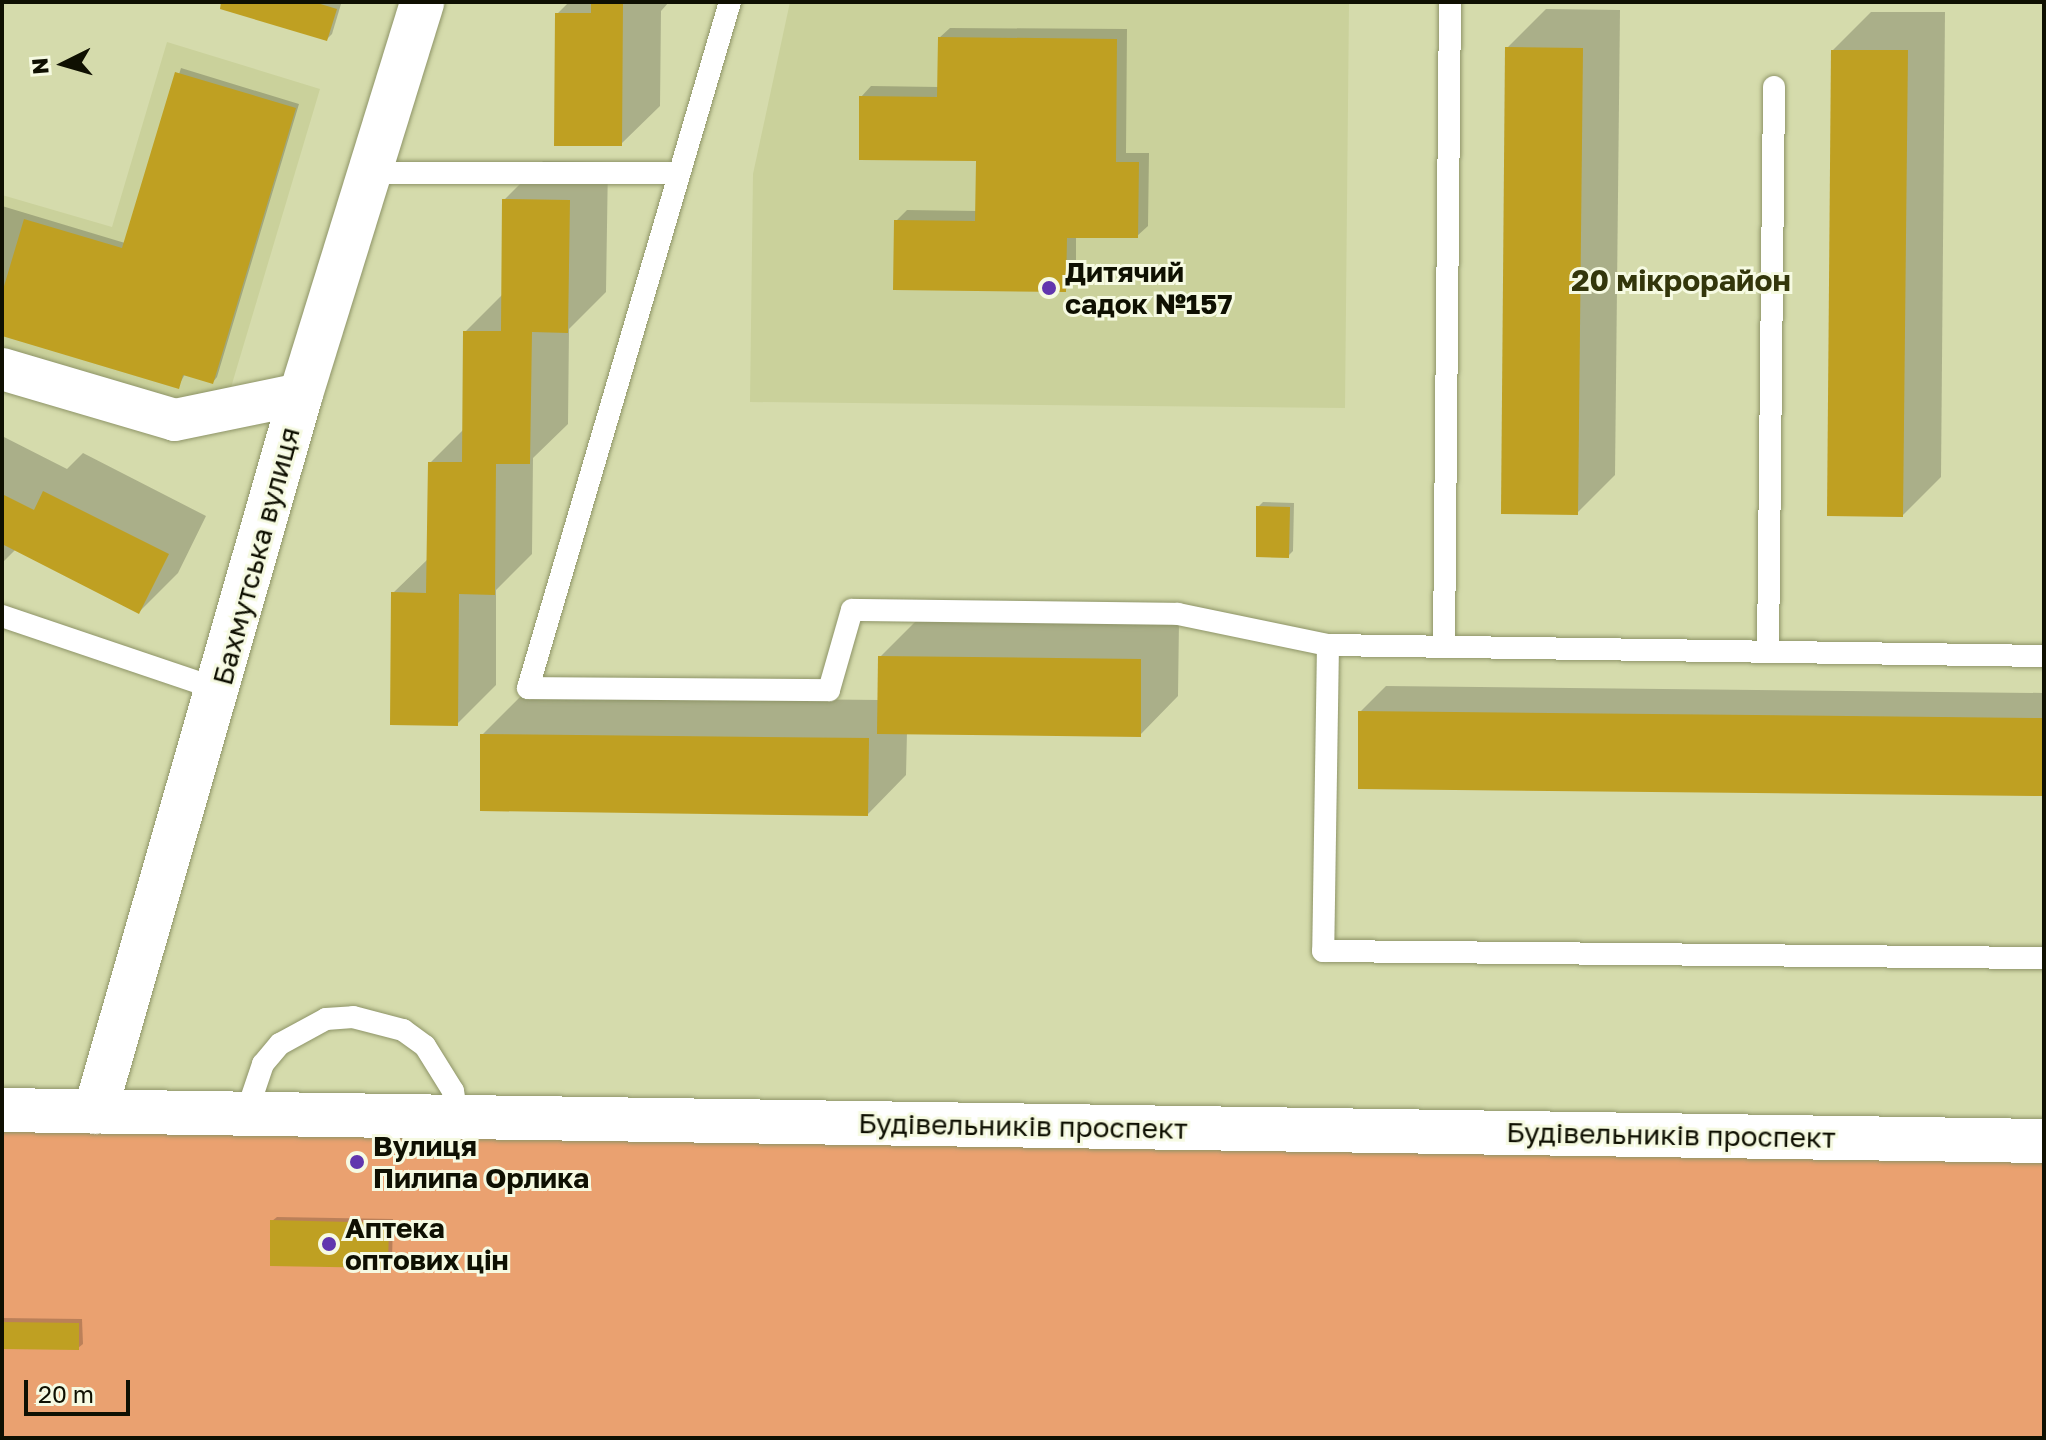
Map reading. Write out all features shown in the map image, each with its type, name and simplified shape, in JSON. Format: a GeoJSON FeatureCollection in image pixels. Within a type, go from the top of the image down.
{"type":"FeatureCollection","features":[{"type":"Feature","properties":{"kind":"main road","name":"Бахмутська вулиця"},"geometry":{"type":"LineString","coordinates":[[95,1112],[220,690],[301,394],[422,2]]}},
{"type":"Feature","properties":{"kind":"main road","name":"Будівельників проспект"},"geometry":{"type":"LineString","coordinates":[[2,1110],[2044,1141]]}},
{"type":"Feature","properties":{"kind":"street"},"geometry":{"type":"LineString","coordinates":[[2,369],[175,420],[301,394]]}},
{"type":"Feature","properties":{"kind":"lane"},"geometry":{"type":"LineString","coordinates":[[730,2],[528,688],[829,690],[852,610],[1178,614],[1328,645],[2044,656]]}},
{"type":"Feature","properties":{"kind":"lane"},"geometry":{"type":"LineString","coordinates":[[1444,647],[1450,2]]}},
{"type":"Feature","properties":{"kind":"lane"},"geometry":{"type":"LineString","coordinates":[[1768,652],[1774,87]]}},
{"type":"Feature","properties":{"kind":"lane"},"geometry":{"type":"LineString","coordinates":[[369,173],[679,173]]}},
{"type":"Feature","properties":{"kind":"lane"},"geometry":{"type":"LineString","coordinates":[[2,616],[220,690]]}},
{"type":"Feature","properties":{"kind":"lane"},"geometry":{"type":"LineString","coordinates":[[1328,645],[1323,951],[2044,958]]}},
{"type":"Feature","properties":{"kind":"lane"},"geometry":{"type":"LineString","coordinates":[[246,1114],[263,1064],[280,1044],[314,1024],[353,1017],[403,1030],[425,1046],[442,1067],[457,1117]]}},
{"type":"Feature","properties":{"kind":"shaded area","name":"Дитячий садок №157"},"geometry":{"type":"Polygon","coordinates":[[[790,2],[1349,2],[1345,408],[750,402],[753,174],[790,2]]]}},
{"type":"Feature","properties":{"kind":"shaded area"},"geometry":{"type":"Polygon","coordinates":[[[167,42],[320,89],[229,394],[178,405],[2,351],[2,195],[112,227],[167,42]]]}},
{"type":"Feature","properties":{"kind":"shaded area"},"geometry":{"type":"Polygon","coordinates":[[[2,1130],[2044,1160],[2044,1438],[2,1438],[2,1130]]]}},
{"type":"Feature","properties":{"kind":"building"},"geometry":{"type":"Polygon","coordinates":[[[221,2],[314,2],[337,9],[327,41],[220,9],[221,2]]]}},
{"type":"Feature","properties":{"kind":"building"},"geometry":{"type":"Polygon","coordinates":[[[591,2],[623,2],[622,146],[554,146],[555,13],[591,13],[591,2]]]}},
{"type":"Feature","properties":{"kind":"building"},"geometry":{"type":"Polygon","coordinates":[[[938,37],[1117,39],[1116,162],[1139,162],[1138,238],[1067,238],[1066,292],[893,290],[894,220],[975,221],[976,161],[859,160],[859,96],[937,97],[938,37]]]}},
{"type":"Feature","properties":{"kind":"building"},"geometry":{"type":"Polygon","coordinates":[[[1505,47],[1583,48],[1578,515],[1501,514],[1505,47]]]}},
{"type":"Feature","properties":{"kind":"building"},"geometry":{"type":"Polygon","coordinates":[[[1831,50],[1908,50],[1903,517],[1827,516],[1831,50]]]}},
{"type":"Feature","properties":{"kind":"building"},"geometry":{"type":"Polygon","coordinates":[[[175,72],[296,108],[213,384],[183,375],[179,389],[2,336],[2,293],[24,219],[122,248],[175,72]]]}},
{"type":"Feature","properties":{"kind":"building"},"geometry":{"type":"Polygon","coordinates":[[[502,199],[570,200],[568,333],[532,332],[530,464],[496,464],[495,595],[459,594],[458,726],[390,725],[391,592],[426,593],[428,462],[462,462],[463,331],[501,331],[502,199]]]}},
{"type":"Feature","properties":{"kind":"building"},"geometry":{"type":"Polygon","coordinates":[[[43,491],[169,554],[139,614],[2,544],[2,494],[34,510],[43,491]]]}},
{"type":"Feature","properties":{"kind":"building"},"geometry":{"type":"Polygon","coordinates":[[[1256,506],[1290,507],[1289,558],[1256,557],[1256,506]]]}},
{"type":"Feature","properties":{"kind":"building"},"geometry":{"type":"Polygon","coordinates":[[[878,656],[1141,659],[1141,737],[877,734],[878,656]]]}},
{"type":"Feature","properties":{"kind":"building"},"geometry":{"type":"Polygon","coordinates":[[[1358,711],[2044,718],[2044,796],[1358,789],[1358,711]]]}},
{"type":"Feature","properties":{"kind":"building"},"geometry":{"type":"Polygon","coordinates":[[[480,734],[869,738],[868,816],[480,811],[480,734]]]}},
{"type":"Feature","properties":{"kind":"building"},"geometry":{"type":"Polygon","coordinates":[[[270,1220],[389,1223],[388,1268],[270,1266],[270,1220]]]}},
{"type":"Feature","properties":{"kind":"building"},"geometry":{"type":"Polygon","coordinates":[[[2,1322],[79,1323],[79,1350],[2,1349],[2,1322]]]}},
{"type":"Feature","properties":{"kind":"place","name":"Дитячий садок №157"},"geometry":{"type":"Point","coordinates":[1049,288]}},
{"type":"Feature","properties":{"kind":"place","name":"Вулиця Пилипа Орлика"},"geometry":{"type":"Point","coordinates":[357,1162]}},
{"type":"Feature","properties":{"kind":"place","name":"Аптека оптових цін"},"geometry":{"type":"Point","coordinates":[329,1244]}},
{"type":"Feature","properties":{"kind":"district","name":"20 мікрорайон"},"geometry":{"type":"Point","coordinates":[1681,280]}}]}
